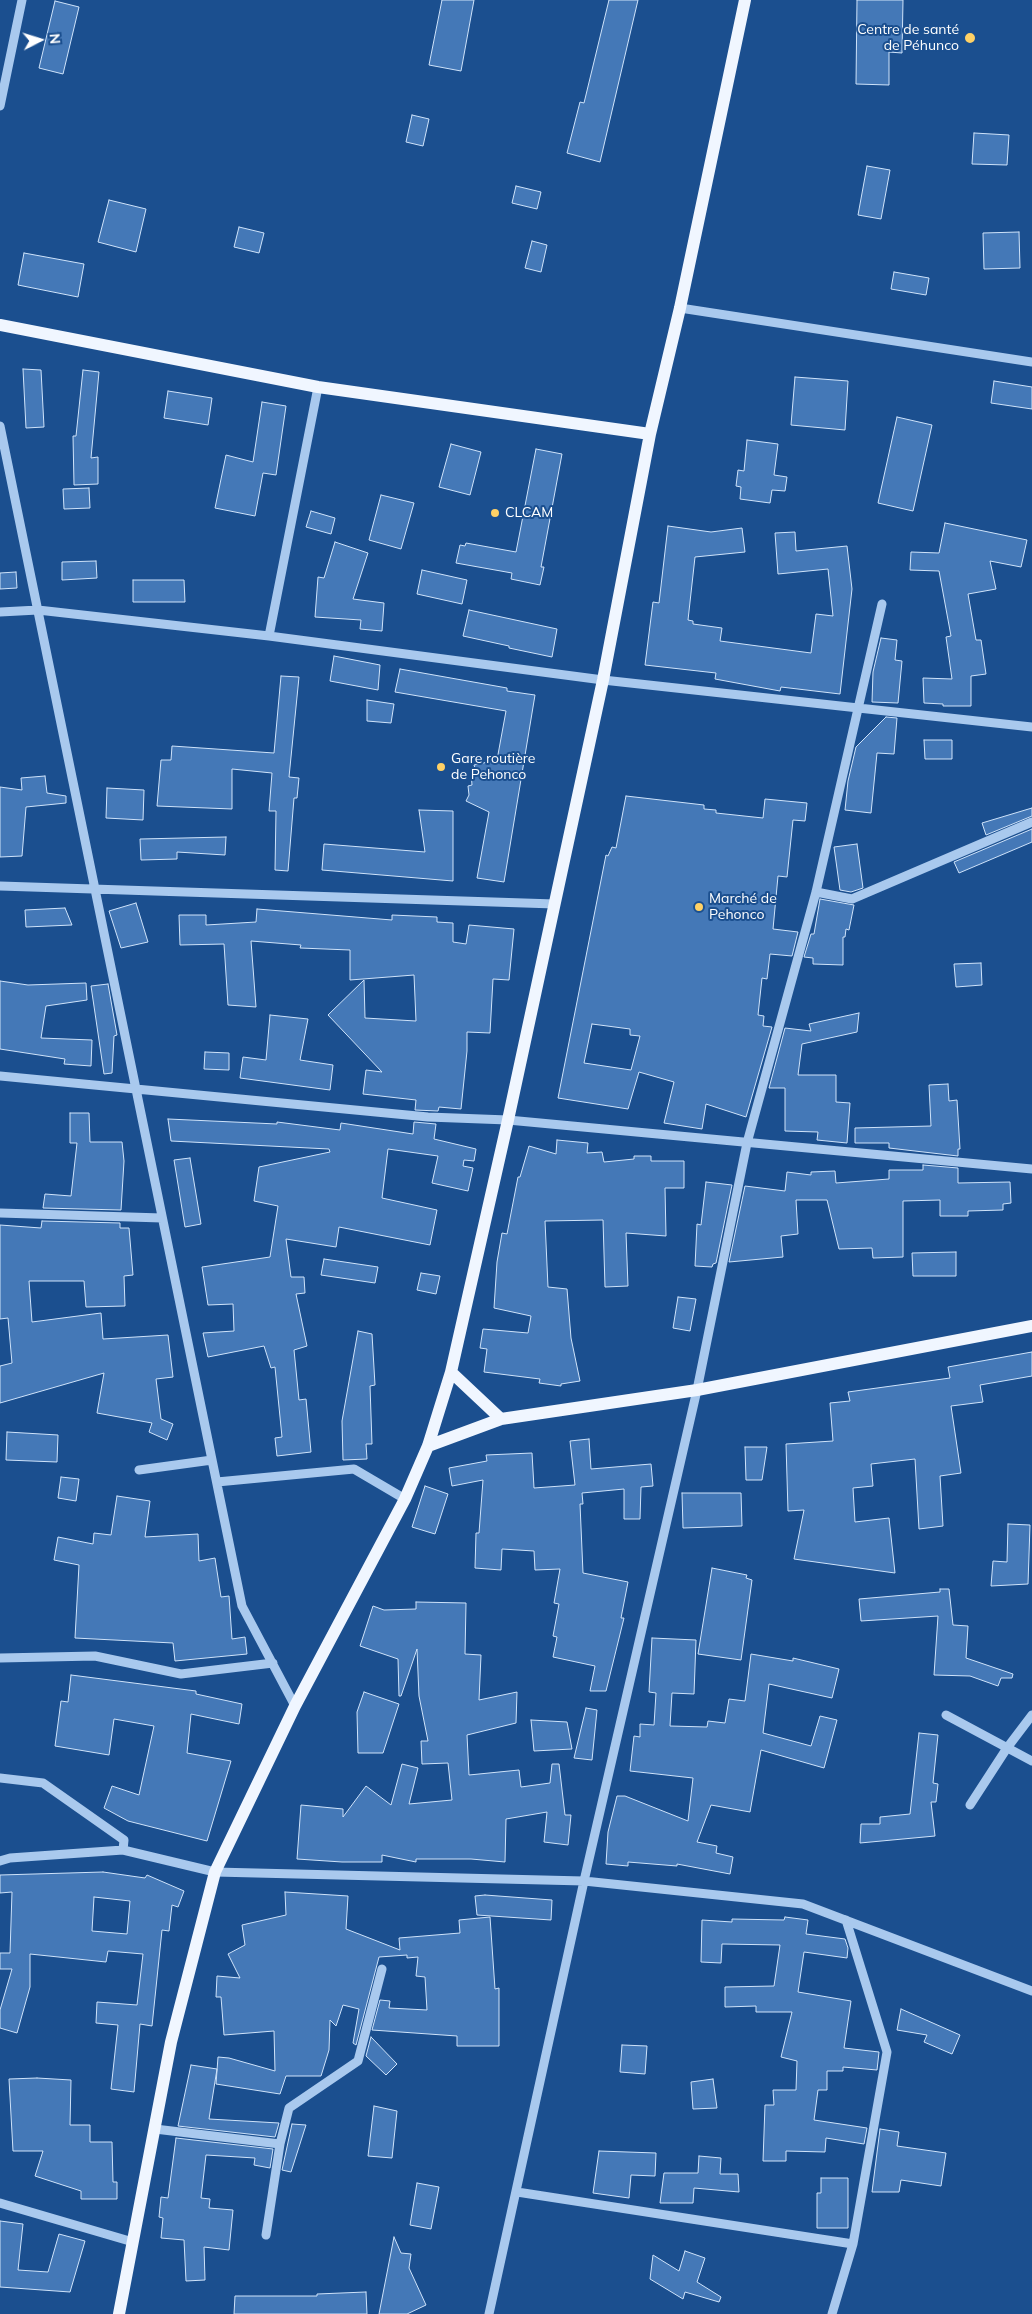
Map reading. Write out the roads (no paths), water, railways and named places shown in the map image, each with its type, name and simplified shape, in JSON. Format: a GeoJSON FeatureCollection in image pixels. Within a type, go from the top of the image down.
{"type":"FeatureCollection","features":[{"type":"Feature","properties":{"kind":"main road"},"geometry":{"type":"LineString","coordinates":[[119,2314],[171,2042],[215,1872],[295,1706],[405,1499],[428,1446],[450,1372],[555,904],[603,680],[650,434],[680,308],[746,0]]}},
{"type":"Feature","properties":{"kind":"main road"},"geometry":{"type":"LineString","coordinates":[[0,325],[318,388],[650,434]]}},
{"type":"Feature","properties":{"kind":"main road"},"geometry":{"type":"LineString","coordinates":[[428,1446],[501,1420],[697,1390],[1032,1326]]}},
{"type":"Feature","properties":{"kind":"main road"},"geometry":{"type":"LineString","coordinates":[[450,1372],[501,1420]]}},
{"type":"Feature","properties":{"kind":"street"},"geometry":{"type":"LineString","coordinates":[[0,106],[22,0]]}},
{"type":"Feature","properties":{"kind":"street"},"geometry":{"type":"LineString","coordinates":[[680,308],[1032,362]]}},
{"type":"Feature","properties":{"kind":"street"},"geometry":{"type":"LineString","coordinates":[[269,636],[318,388]]}},
{"type":"Feature","properties":{"kind":"street"},"geometry":{"type":"LineString","coordinates":[[0,426],[242,1606],[295,1706]]}},
{"type":"Feature","properties":{"kind":"street"},"geometry":{"type":"LineString","coordinates":[[489,2314],[584,1880],[697,1390],[747,1143],[816,892],[882,604]]}},
{"type":"Feature","properties":{"kind":"street"},"geometry":{"type":"LineString","coordinates":[[0,612],[38,610],[269,636],[603,680],[1032,727]]}},
{"type":"Feature","properties":{"kind":"street"},"geometry":{"type":"LineString","coordinates":[[816,892],[852,899],[1032,822]]}},
{"type":"Feature","properties":{"kind":"street"},"geometry":{"type":"LineString","coordinates":[[0,886],[555,904]]}},
{"type":"Feature","properties":{"kind":"street"},"geometry":{"type":"LineString","coordinates":[[0,1076],[428,1117],[508,1120],[1032,1169]]}},
{"type":"Feature","properties":{"kind":"street"},"geometry":{"type":"LineString","coordinates":[[0,1213],[162,1218]]}},
{"type":"Feature","properties":{"kind":"street"},"geometry":{"type":"LineString","coordinates":[[139,1470],[212,1460]]}},
{"type":"Feature","properties":{"kind":"street"},"geometry":{"type":"LineString","coordinates":[[217,1482],[354,1469],[405,1499]]}},
{"type":"Feature","properties":{"kind":"street"},"geometry":{"type":"LineString","coordinates":[[0,1658],[95,1656],[181,1674],[272,1663]]}},
{"type":"Feature","properties":{"kind":"street"},"geometry":{"type":"LineString","coordinates":[[946,1715],[1032,1761]]}},
{"type":"Feature","properties":{"kind":"street"},"geometry":{"type":"LineString","coordinates":[[970,1805],[1007,1748],[1032,1715]]}},
{"type":"Feature","properties":{"kind":"street"},"geometry":{"type":"LineString","coordinates":[[0,1778],[43,1783],[124,1840],[123,1850]]}},
{"type":"Feature","properties":{"kind":"street"},"geometry":{"type":"LineString","coordinates":[[0,1861],[10,1858],[123,1850],[215,1872],[584,1880],[803,1904],[1032,1991]]}},
{"type":"Feature","properties":{"kind":"street"},"geometry":{"type":"LineString","coordinates":[[832,2314],[853,2244],[887,2052],[846,1920]]}},
{"type":"Feature","properties":{"kind":"street"},"geometry":{"type":"LineString","coordinates":[[266,2235],[280,2144],[289,2108],[358,2061],[382,1969]]}},
{"type":"Feature","properties":{"kind":"street"},"geometry":{"type":"LineString","coordinates":[[155,2129],[280,2144]]}},
{"type":"Feature","properties":{"kind":"street"},"geometry":{"type":"LineString","coordinates":[[517,2192],[853,2244]]}},
{"type":"Feature","properties":{"kind":"street"},"geometry":{"type":"LineString","coordinates":[[0,2203],[133,2242]]}},
{"type":"Feature","properties":{"kind":"place","name":"Centre de santé de Péhunco"},"geometry":{"type":"Point","coordinates":[970,38]}},
{"type":"Feature","properties":{"kind":"place","name":"CLCAM"},"geometry":{"type":"Point","coordinates":[495,513]}},
{"type":"Feature","properties":{"kind":"place","name":"Gare routière de Pehonco"},"geometry":{"type":"Point","coordinates":[441,767]}},
{"type":"Feature","properties":{"kind":"place","name":"Marché de Pehonco"},"geometry":{"type":"Point","coordinates":[699,907]}}]}
